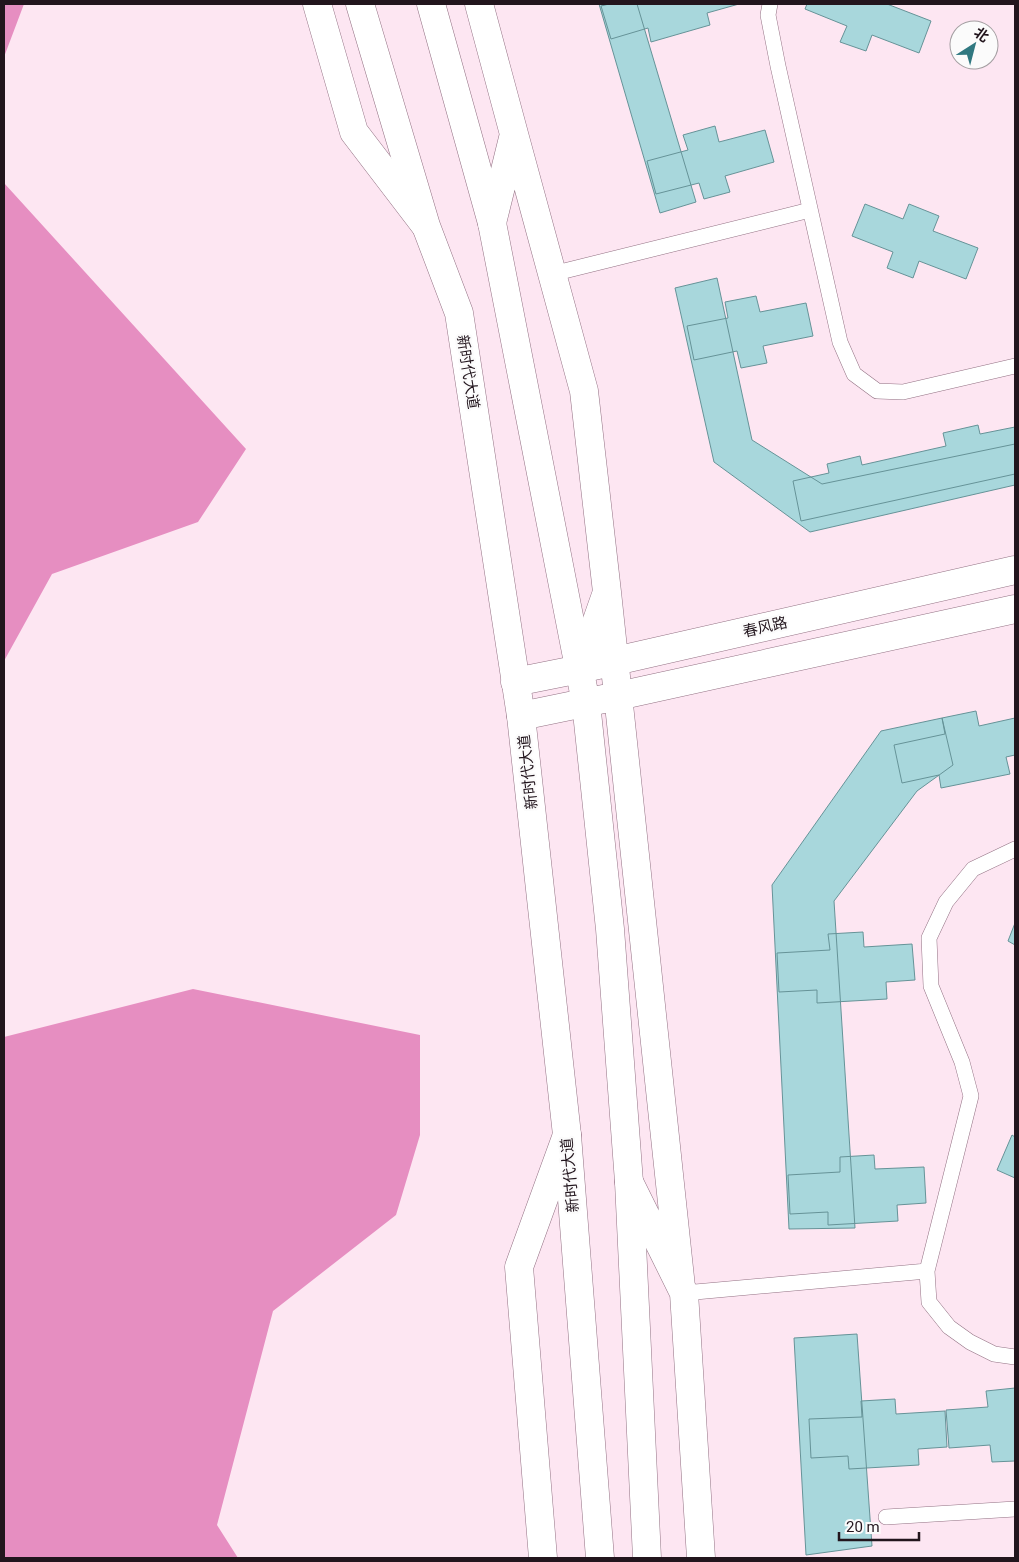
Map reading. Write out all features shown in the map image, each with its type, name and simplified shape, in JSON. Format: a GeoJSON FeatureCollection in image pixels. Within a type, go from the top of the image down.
{"type":"FeatureCollection","features":[{"type":"Feature","properties":{"kind":"main road"},"geometry":{"type":"LineString","coordinates":[[317,4],[354,132],[426,226]]}},
{"type":"Feature","properties":{"kind":"main road","name":"新时代大道"},"geometry":{"type":"LineString","coordinates":[[360,4],[426,226],[459,313],[521,716],[567,1136],[600,1558]]}},
{"type":"Feature","properties":{"kind":"main road"},"geometry":{"type":"LineString","coordinates":[[431,4],[492,222],[586,703],[610,929],[629,1182],[647,1558]]}},
{"type":"Feature","properties":{"kind":"main road"},"geometry":{"type":"LineString","coordinates":[[479,4],[584,391],[682,1290],[701,1558]]}},
{"type":"Feature","properties":{"kind":"main road"},"geometry":{"type":"LineString","coordinates":[[492,222],[514,134]]}},
{"type":"Feature","properties":{"kind":"main road","name":"春风路"},"geometry":{"type":"LineString","coordinates":[[515,682],[580,669],[1015,570]]}},
{"type":"Feature","properties":{"kind":"main road"},"geometry":{"type":"LineString","coordinates":[[580,669],[607,592]]}},
{"type":"Feature","properties":{"kind":"main road"},"geometry":{"type":"LineString","coordinates":[[521,716],[1015,609]]}},
{"type":"Feature","properties":{"kind":"main road"},"geometry":{"type":"LineString","coordinates":[[543,1558],[519,1267],[567,1136]]}},
{"type":"Feature","properties":{"kind":"main road"},"geometry":{"type":"LineString","coordinates":[[629,1182],[682,1290]]}},
{"type":"Feature","properties":{"kind":"lane"},"geometry":{"type":"LineString","coordinates":[[770,4],[768,15],[810,210],[840,342],[854,374],[877,391],[903,392],[1015,366]]}},
{"type":"Feature","properties":{"kind":"lane"},"geometry":{"type":"LineString","coordinates":[[552,274],[810,210]]}},
{"type":"Feature","properties":{"kind":"lane"},"geometry":{"type":"LineString","coordinates":[[1015,849],[973,869],[946,902],[929,938],[931,986],[962,1062],[971,1096],[927,1271],[929,1302],[949,1327],[970,1342],[994,1354],[1015,1357]]}},
{"type":"Feature","properties":{"kind":"lane"},"geometry":{"type":"LineString","coordinates":[[682,1290],[927,1271]]}},
{"type":"Feature","properties":{"kind":"lane"},"geometry":{"type":"LineString","coordinates":[[886,1517],[1015,1509]]}},
{"type":"Feature","properties":{"kind":"shaded area"},"geometry":{"type":"Polygon","coordinates":[[[4,4],[24,4],[4,57],[4,4]]]}},
{"type":"Feature","properties":{"kind":"shaded area"},"geometry":{"type":"Polygon","coordinates":[[[4,183],[246,449],[198,522],[52,574],[4,661],[4,183]]]}},
{"type":"Feature","properties":{"kind":"shaded area"},"geometry":{"type":"Polygon","coordinates":[[[193,989],[420,1035],[420,1135],[396,1215],[273,1311],[217,1525],[238,1558],[4,1558],[4,1037],[193,989]]]}},
{"type":"Feature","properties":{"kind":"building"},"geometry":{"type":"Polygon","coordinates":[[[599,4],[637,4],[696,202],[660,213],[599,4]]]}},
{"type":"Feature","properties":{"kind":"building"},"geometry":{"type":"Polygon","coordinates":[[[609,4],[739,4],[707,13],[710,25],[651,42],[648,28],[611,39],[601,6],[609,4]]]}},
{"type":"Feature","properties":{"kind":"building"},"geometry":{"type":"Polygon","coordinates":[[[807,4],[887,4],[931,21],[919,53],[872,35],[866,51],[840,42],[847,26],[805,9],[807,4]]]}},
{"type":"Feature","properties":{"kind":"building"},"geometry":{"type":"Polygon","coordinates":[[[715,126],[719,142],[765,130],[774,162],[725,176],[730,192],[704,199],[699,183],[656,194],[647,161],[688,150],[683,135],[715,126]]]}},
{"type":"Feature","properties":{"kind":"building"},"geometry":{"type":"Polygon","coordinates":[[[865,204],[903,219],[909,204],[939,216],[933,231],[978,248],[966,279],[919,261],[913,278],[887,268],[893,252],[852,236],[865,204]]]}},
{"type":"Feature","properties":{"kind":"building"},"geometry":{"type":"Polygon","coordinates":[[[717,278],[752,440],[822,484],[1015,444],[1015,485],[810,532],[714,462],[675,288],[717,278]]]}},
{"type":"Feature","properties":{"kind":"building"},"geometry":{"type":"Polygon","coordinates":[[[756,296],[760,312],[806,303],[813,336],[763,346],[767,363],[741,368],[737,351],[694,360],[687,326],[728,318],[725,302],[756,296]]]}},
{"type":"Feature","properties":{"kind":"building"},"geometry":{"type":"Polygon","coordinates":[[[978,425],[980,434],[1015,427],[1015,474],[801,521],[793,481],[829,473],[827,464],[860,456],[862,465],[946,446],[943,433],[978,425]]]}},
{"type":"Feature","properties":{"kind":"building"},"geometry":{"type":"Polygon","coordinates":[[[976,711],[979,726],[1015,718],[1015,755],[1006,757],[1010,774],[941,788],[939,775],[902,783],[894,745],[945,734],[942,718],[976,711]]]}},
{"type":"Feature","properties":{"kind":"building"},"geometry":{"type":"Polygon","coordinates":[[[942,718],[953,765],[917,791],[834,901],[855,1228],[789,1229],[772,885],[881,731],[942,718]]]}},
{"type":"Feature","properties":{"kind":"building"},"geometry":{"type":"Polygon","coordinates":[[[1015,923],[1015,945],[1008,941],[1015,923]]]}},
{"type":"Feature","properties":{"kind":"building"},"geometry":{"type":"Polygon","coordinates":[[[863,932],[864,947],[912,944],[915,980],[886,982],[887,999],[817,1003],[817,990],[779,992],[777,953],[830,950],[828,934],[863,932]]]}},
{"type":"Feature","properties":{"kind":"building"},"geometry":{"type":"Polygon","coordinates":[[[1012,1135],[1015,1137],[1015,1178],[997,1170],[1012,1135]]]}},
{"type":"Feature","properties":{"kind":"building"},"geometry":{"type":"Polygon","coordinates":[[[874,1155],[875,1169],[924,1167],[926,1203],[897,1205],[898,1221],[828,1225],[828,1212],[790,1214],[788,1175],[840,1172],[840,1157],[874,1155]]]}},
{"type":"Feature","properties":{"kind":"building"},"geometry":{"type":"Polygon","coordinates":[[[857,1334],[872,1546],[806,1555],[794,1338],[857,1334]]]}},
{"type":"Feature","properties":{"kind":"building"},"geometry":{"type":"Polygon","coordinates":[[[1015,1388],[1015,1461],[992,1462],[990,1445],[949,1448],[946,1410],[988,1407],[986,1391],[1015,1388]]]}},
{"type":"Feature","properties":{"kind":"building"},"geometry":{"type":"Polygon","coordinates":[[[895,1399],[896,1414],[945,1411],[947,1447],[918,1449],[919,1465],[849,1469],[848,1456],[811,1458],[809,1419],[862,1417],[861,1401],[895,1399]]]}}]}
